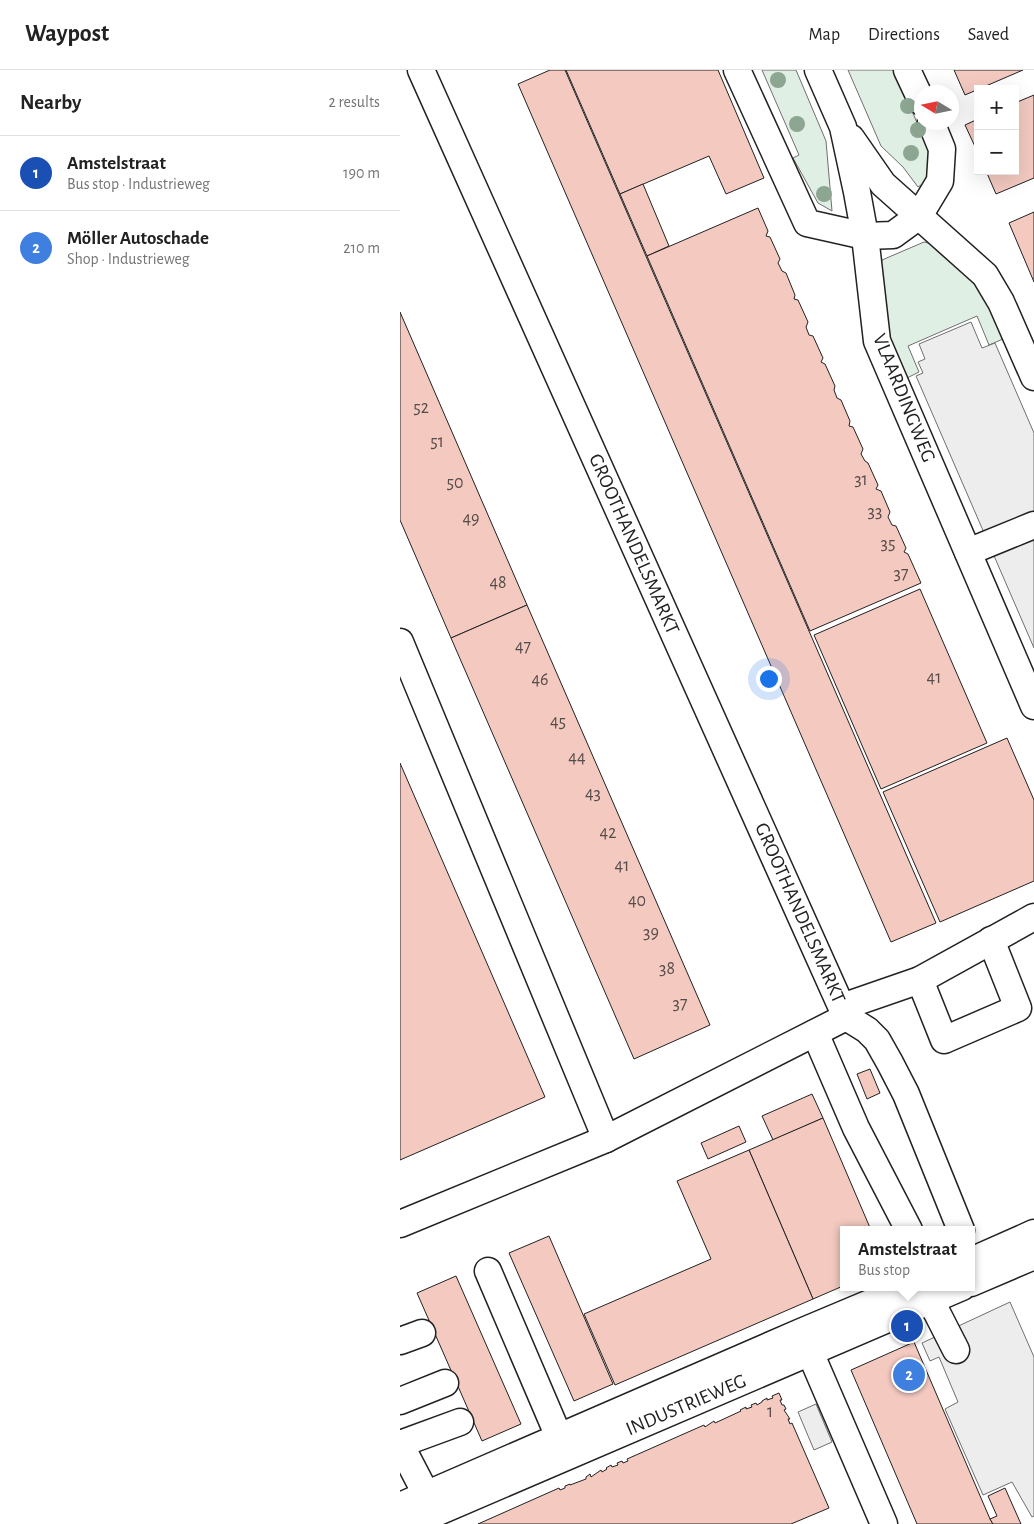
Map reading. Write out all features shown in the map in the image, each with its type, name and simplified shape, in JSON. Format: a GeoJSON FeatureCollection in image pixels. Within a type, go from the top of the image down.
{"type":"FeatureCollection","features":[{"type":"Feature","properties":{"kind":"street","name":"GROOTHANDELSMARKT"},"geometry":{"type":"LineString","coordinates":[[421,70],[844,1012],[877,1040],[890,1063],[906,1094],[959,1226]]}},
{"type":"Feature","properties":{"kind":"street"},"geometry":{"type":"LineString","coordinates":[[737,70],[807,223],[864,236],[893,235],[919,216],[940,181],[942,149],[934,130]]}},
{"type":"Feature","properties":{"kind":"street","name":"VLAARDINGWEG"},"geometry":{"type":"LineString","coordinates":[[818,70],[843,127],[858,192],[877,341],[1034,706]]}},
{"type":"Feature","properties":{"kind":"street"},"geometry":{"type":"LineString","coordinates":[[907,70],[914,85]]}},
{"type":"Feature","properties":{"kind":"street","name":"VLAARDINGWEG"},"geometry":{"type":"LineString","coordinates":[[843,127],[883,184],[985,275],[1001,302],[1034,377]]}},
{"type":"Feature","properties":{"kind":"street"},"geometry":{"type":"LineString","coordinates":[[968,552],[1034,525]]}},
{"type":"Feature","properties":{"kind":"street"},"geometry":{"type":"LineString","coordinates":[[400,642],[606,1139]]}},
{"type":"Feature","properties":{"kind":"street"},"geometry":{"type":"LineString","coordinates":[[844,1012],[920,980],[1034,917]]}},
{"type":"Feature","properties":{"kind":"street"},"geometry":{"type":"LineString","coordinates":[[920,980],[944,1040],[1018,1008],[992,940]]}},
{"type":"Feature","properties":{"kind":"street","name":"GROOTHANDELSMARKT"},"geometry":{"type":"LineString","coordinates":[[400,1224],[606,1139],[815,1033],[844,1012]]}},
{"type":"Feature","properties":{"kind":"street","name":"GROOTHANDELSMARKT"},"geometry":{"type":"LineString","coordinates":[[815,1033],[856,1128],[907,1226]]}},
{"type":"Feature","properties":{"kind":"street","name":"INDUSTRIEWEG"},"geometry":{"type":"LineString","coordinates":[[975,1270],[1034,1233]]}},
{"type":"Feature","properties":{"kind":"street","name":"INDUSTRIEWEG"},"geometry":{"type":"LineString","coordinates":[[975,1274],[1034,1256]]}},
{"type":"Feature","properties":{"kind":"street"},"geometry":{"type":"LineString","coordinates":[[488,1272],[559,1437]]}},
{"type":"Feature","properties":{"kind":"street","name":"INDUSTRIEWEG"},"geometry":{"type":"LineString","coordinates":[[400,1506],[433,1511],[805,1342],[901,1291]]}},
{"type":"Feature","properties":{"kind":"street","name":"INDUSTRIEWEG"},"geometry":{"type":"LineString","coordinates":[[410,1524],[559,1437],[805,1342],[930,1291]]}},
{"type":"Feature","properties":{"kind":"street"},"geometry":{"type":"LineString","coordinates":[[956,1350],[959,1291]]}},
{"type":"Feature","properties":{"kind":"street"},"geometry":{"type":"LineString","coordinates":[[805,1342],[884,1524]]}},
{"type":"Feature","properties":{"kind":"street"},"geometry":{"type":"LineString","coordinates":[[400,1401],[445,1383]]}},
{"type":"Feature","properties":{"kind":"street"},"geometry":{"type":"LineString","coordinates":[[433,1511],[400,1444],[460,1422]]}},
{"type":"Feature","properties":{"kind":"green space"},"geometry":{"type":"Polygon","coordinates":[[[762,70],[796,70],[826,141],[832,211],[818,203],[793,158],[799,155],[762,70]]]}},
{"type":"Feature","properties":{"kind":"green space"},"geometry":{"type":"Polygon","coordinates":[[[848,70],[894,70],[914,116],[914,130],[920,130],[929,150],[931,163],[927,181],[918,187],[903,167],[881,146],[848,70]]]}},
{"type":"Feature","properties":{"kind":"green space"},"geometry":{"type":"Polygon","coordinates":[[[924,242],[933,244],[976,286],[992,310],[1003,339],[989,345],[977,316],[908,346],[919,372],[905,379],[886,328],[879,271],[882,260],[924,242]]]}},
{"type":"Feature","properties":{"kind":"shaded area"},"geometry":{"type":"Polygon","coordinates":[[[971,322],[982,348],[995,343],[1034,433],[1034,648],[916,376],[923,373],[918,362],[925,359],[919,344],[971,322]]]}},
{"type":"Feature","properties":{"kind":"shaded area"},"geometry":{"type":"Polygon","coordinates":[[[1010,1302],[1034,1357],[1034,1516],[1032,1517],[1012,1482],[983,1495],[945,1409],[958,1402],[939,1357],[930,1361],[922,1343],[1010,1302]]]}},
{"type":"Feature","properties":{"kind":"shaded area"},"geometry":{"type":"Polygon","coordinates":[[[816,1404],[832,1442],[814,1450],[798,1412],[816,1404]]]}},
{"type":"Feature","properties":{"kind":"building"},"geometry":{"type":"Polygon","coordinates":[[[550,70],[565,70],[936,923],[891,942],[518,84],[550,70]]]}},
{"type":"Feature","properties":{"kind":"building"},"geometry":{"type":"Polygon","coordinates":[[[566,70],[718,70],[764,178],[726,194],[709,156],[620,194],[566,70]]]}},
{"type":"Feature","properties":{"kind":"building"},"geometry":{"type":"Polygon","coordinates":[[[954,70],[1023,70],[988,85],[974,85],[974,91],[965,95],[954,70]]]}},
{"type":"Feature","properties":{"kind":"building"},"geometry":{"type":"Polygon","coordinates":[[[1034,95],[1034,178],[996,194],[988,175],[1019,175],[1019,101],[1034,95]]]}},
{"type":"Feature","properties":{"kind":"building"},"geometry":{"type":"Polygon","coordinates":[[[974,121],[974,144],[965,125],[974,121]]]}},
{"type":"Feature","properties":{"kind":"building"},"geometry":{"type":"Polygon","coordinates":[[[643,184],[669,246],[647,256],[620,194],[643,184]]]}},
{"type":"Feature","properties":{"kind":"building"},"geometry":{"type":"Polygon","coordinates":[[[758,208],[768,231],[766,236],[770,237],[780,259],[778,263],[782,271],[786,273],[795,295],[794,299],[798,300],[808,322],[806,327],[809,335],[813,336],[823,358],[821,362],[825,364],[835,386],[834,390],[837,398],[841,400],[850,421],[849,426],[853,427],[863,449],[861,454],[868,463],[878,485],[876,489],[881,491],[890,512],[888,517],[892,525],[896,526],[906,548],[904,552],[908,554],[921,583],[810,631],[647,256],[758,208]]]}},
{"type":"Feature","properties":{"kind":"building"},"geometry":{"type":"Polygon","coordinates":[[[1034,212],[1034,282],[1009,223],[1034,212]]]}},
{"type":"Feature","properties":{"kind":"building"},"geometry":{"type":"Polygon","coordinates":[[[400,312],[527,605],[451,638],[400,520],[400,312]]]}},
{"type":"Feature","properties":{"kind":"building"},"geometry":{"type":"Polygon","coordinates":[[[920,589],[987,743],[881,789],[814,635],[920,589]]]}},
{"type":"Feature","properties":{"kind":"building"},"geometry":{"type":"Polygon","coordinates":[[[527,605],[710,1025],[634,1059],[451,638],[527,605]]]}},
{"type":"Feature","properties":{"kind":"building"},"geometry":{"type":"Polygon","coordinates":[[[1007,738],[1034,800],[1034,881],[940,922],[883,792],[1007,738]]]}},
{"type":"Feature","properties":{"kind":"building"},"geometry":{"type":"Polygon","coordinates":[[[400,763],[545,1097],[400,1160],[400,763]]]}},
{"type":"Feature","properties":{"kind":"building"},"geometry":{"type":"Polygon","coordinates":[[[870,1069],[880,1093],[867,1099],[857,1074],[870,1069]]]}},
{"type":"Feature","properties":{"kind":"building"},"geometry":{"type":"Polygon","coordinates":[[[812,1094],[823,1118],[773,1140],[762,1116],[812,1094]]]}},
{"type":"Feature","properties":{"kind":"building"},"geometry":{"type":"Polygon","coordinates":[[[823,1118],[869,1226],[840,1226],[840,1287],[813,1299],[749,1150],[823,1118]]]}},
{"type":"Feature","properties":{"kind":"building"},"geometry":{"type":"Polygon","coordinates":[[[739,1126],[746,1142],[708,1159],[701,1143],[739,1126]]]}},
{"type":"Feature","properties":{"kind":"building"},"geometry":{"type":"Polygon","coordinates":[[[749,1150],[813,1299],[615,1385],[584,1314],[711,1259],[677,1181],[749,1150]]]}},
{"type":"Feature","properties":{"kind":"building"},"geometry":{"type":"Polygon","coordinates":[[[549,1236],[613,1384],[574,1401],[509,1253],[549,1236]]]}},
{"type":"Feature","properties":{"kind":"building"},"geometry":{"type":"Polygon","coordinates":[[[456,1276],[521,1424],[482,1441],[417,1293],[456,1276]]]}},
{"type":"Feature","properties":{"kind":"building"},"geometry":{"type":"Polygon","coordinates":[[[914,1342],[993,1524],[917,1524],[851,1370],[914,1342]]]}},
{"type":"Feature","properties":{"kind":"building"},"geometry":{"type":"Polygon","coordinates":[[[779,1393],[782,1405],[786,1409],[784,1410],[790,1419],[788,1419],[790,1424],[792,1423],[829,1508],[791,1524],[478,1524],[559,1488],[560,1490],[565,1488],[565,1486],[586,1479],[590,1474],[591,1477],[611,1465],[612,1467],[622,1461],[623,1463],[628,1461],[627,1459],[704,1425],[705,1427],[714,1421],[715,1423],[746,1407],[746,1409],[752,1407],[751,1405],[756,1403],[757,1405],[767,1398],[767,1400],[773,1398],[772,1396],[779,1393]]]}},
{"type":"Feature","properties":{"kind":"building"},"geometry":{"type":"Polygon","coordinates":[[[1005,1488],[1021,1524],[993,1524],[990,1519],[997,1516],[988,1496],[1005,1488]]]}},
{"type":"Feature","properties":{"kind":"place","name":"Amstelstraat"},"geometry":{"type":"Point","coordinates":[907,1326]}},
{"type":"Feature","properties":{"kind":"place","name":"Möller Autoschade"},"geometry":{"type":"Point","coordinates":[909,1375]}}]}
